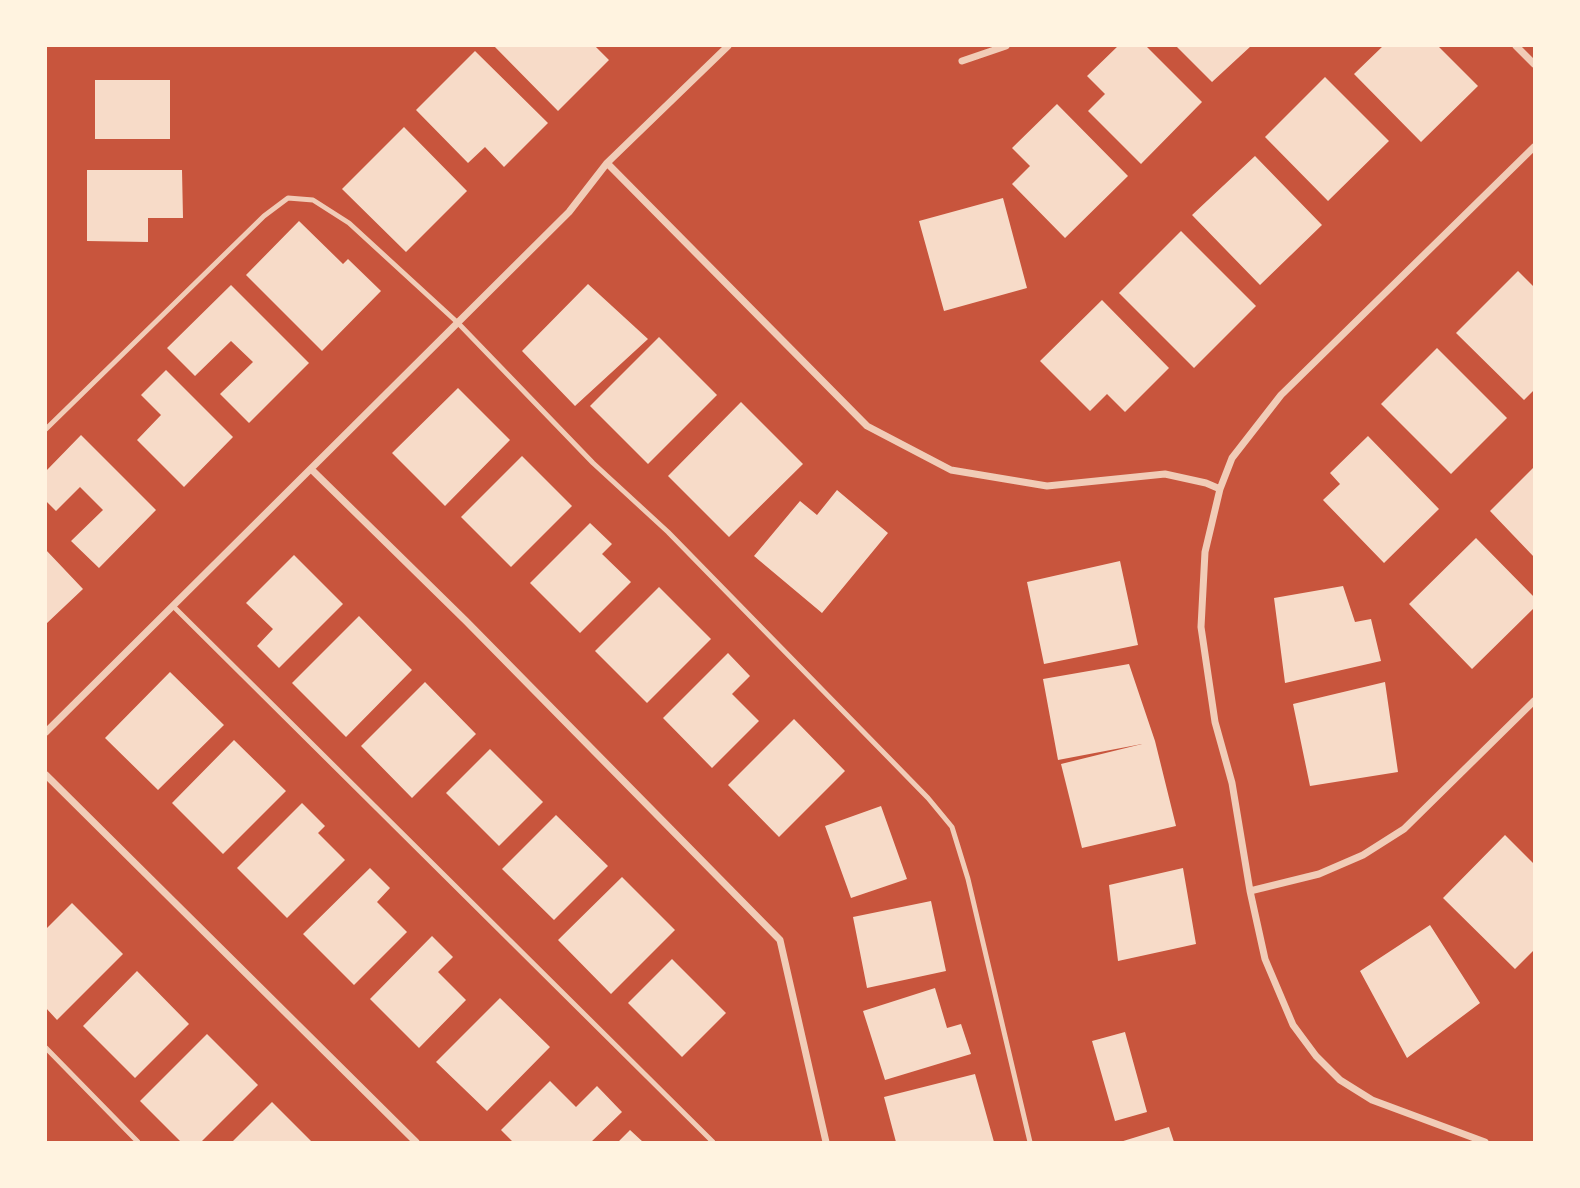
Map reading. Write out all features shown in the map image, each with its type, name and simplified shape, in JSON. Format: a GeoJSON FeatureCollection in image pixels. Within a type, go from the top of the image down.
{"type":"FeatureCollection","features":[{"type":"Feature","properties":{"kind":"street"},"geometry":{"type":"LineString","coordinates":[[46,732],[569,212],[607,163],[728,46]]}},
{"type":"Feature","properties":{"kind":"street"},"geometry":{"type":"LineString","coordinates":[[962,61],[1006,46]]}},
{"type":"Feature","properties":{"kind":"street"},"geometry":{"type":"LineString","coordinates":[[1516,46],[1535,64]]}},
{"type":"Feature","properties":{"kind":"street"},"geometry":{"type":"LineString","coordinates":[[1485,1143],[1372,1100],[1340,1080],[1316,1056],[1293,1025],[1265,959],[1250,891],[1232,783],[1215,722],[1201,627],[1205,552],[1220,489],[1232,458],[1281,395],[1535,147]]}},
{"type":"Feature","properties":{"kind":"street"},"geometry":{"type":"LineString","coordinates":[[607,163],[867,426],[951,470],[1047,486],[1165,474],[1206,482],[1220,489]]}},
{"type":"Feature","properties":{"kind":"street"},"geometry":{"type":"LineString","coordinates":[[311,469],[466,621],[780,940],[826,1143]]}},
{"type":"Feature","properties":{"kind":"street"},"geometry":{"type":"LineString","coordinates":[[1250,891],[1319,874],[1363,855],[1404,829],[1535,701]]}},
{"type":"Feature","properties":{"kind":"street"},"geometry":{"type":"LineString","coordinates":[[46,775],[416,1143]]}},
{"type":"Feature","properties":{"kind":"lane"},"geometry":{"type":"LineString","coordinates":[[46,429],[264,216],[288,198],[313,200],[349,223],[458,323],[593,463],[668,532],[928,797],[952,827],[968,879],[1030,1143]]}},
{"type":"Feature","properties":{"kind":"lane"},"geometry":{"type":"LineString","coordinates":[[173,606],[713,1143]]}},
{"type":"Feature","properties":{"kind":"lane"},"geometry":{"type":"LineString","coordinates":[[46,1048],[138,1143]]}},
{"type":"Feature","properties":{"kind":"building"},"geometry":{"type":"Polygon","coordinates":[[[494,46],[595,46],[609,60],[558,111],[494,46]]]}},
{"type":"Feature","properties":{"kind":"building"},"geometry":{"type":"Polygon","coordinates":[[[1118,46],[1146,46],[1202,102],[1141,164],[1088,111],[1105,94],[1087,76],[1118,46]]]}},
{"type":"Feature","properties":{"kind":"building"},"geometry":{"type":"Polygon","coordinates":[[[1176,46],[1251,46],[1212,82],[1176,46]]]}},
{"type":"Feature","properties":{"kind":"building"},"geometry":{"type":"Polygon","coordinates":[[[1383,46],[1438,46],[1478,86],[1421,142],[1354,74],[1383,46]]]}},
{"type":"Feature","properties":{"kind":"building"},"geometry":{"type":"Polygon","coordinates":[[[475,51],[548,123],[504,167],[485,147],[468,163],[416,110],[475,51]]]}},
{"type":"Feature","properties":{"kind":"building"},"geometry":{"type":"Polygon","coordinates":[[[1325,77],[1389,141],[1328,201],[1265,137],[1325,77]]]}},
{"type":"Feature","properties":{"kind":"building"},"geometry":{"type":"Polygon","coordinates":[[[95,80],[170,80],[170,139],[95,139],[95,80]]]}},
{"type":"Feature","properties":{"kind":"building"},"geometry":{"type":"Polygon","coordinates":[[[1057,104],[1128,176],[1065,238],[1012,184],[1030,166],[1012,148],[1057,104]]]}},
{"type":"Feature","properties":{"kind":"building"},"geometry":{"type":"Polygon","coordinates":[[[404,127],[467,191],[406,252],[342,189],[404,127]]]}},
{"type":"Feature","properties":{"kind":"building"},"geometry":{"type":"Polygon","coordinates":[[[1255,156],[1322,225],[1260,285],[1192,215],[1255,156]]]}},
{"type":"Feature","properties":{"kind":"building"},"geometry":{"type":"Polygon","coordinates":[[[87,170],[182,170],[183,218],[148,218],[148,242],[87,241],[87,170]]]}},
{"type":"Feature","properties":{"kind":"building"},"geometry":{"type":"Polygon","coordinates":[[[1003,198],[1027,288],[944,311],[919,221],[1003,198]]]}},
{"type":"Feature","properties":{"kind":"building"},"geometry":{"type":"Polygon","coordinates":[[[299,221],[343,264],[348,259],[381,291],[322,351],[246,275],[299,221]]]}},
{"type":"Feature","properties":{"kind":"building"},"geometry":{"type":"Polygon","coordinates":[[[1181,231],[1256,306],[1194,368],[1119,293],[1181,231]]]}},
{"type":"Feature","properties":{"kind":"building"},"geometry":{"type":"Polygon","coordinates":[[[1518,271],[1534,287],[1534,390],[1524,400],[1456,333],[1518,271]]]}},
{"type":"Feature","properties":{"kind":"building"},"geometry":{"type":"Polygon","coordinates":[[[588,284],[648,339],[575,406],[522,351],[588,284]]]}},
{"type":"Feature","properties":{"kind":"building"},"geometry":{"type":"Polygon","coordinates":[[[231,285],[309,363],[249,423],[220,394],[253,362],[231,341],[195,376],[167,348],[231,285]]]}},
{"type":"Feature","properties":{"kind":"building"},"geometry":{"type":"Polygon","coordinates":[[[1102,300],[1169,368],[1125,412],[1107,394],[1090,411],[1040,361],[1102,300]]]}},
{"type":"Feature","properties":{"kind":"building"},"geometry":{"type":"Polygon","coordinates":[[[659,337],[717,395],[648,464],[590,406],[659,337]]]}},
{"type":"Feature","properties":{"kind":"building"},"geometry":{"type":"Polygon","coordinates":[[[1437,348],[1507,418],[1451,474],[1381,404],[1437,348]]]}},
{"type":"Feature","properties":{"kind":"building"},"geometry":{"type":"Polygon","coordinates":[[[166,370],[233,437],[184,487],[137,440],[161,415],[141,395],[166,370]]]}},
{"type":"Feature","properties":{"kind":"building"},"geometry":{"type":"Polygon","coordinates":[[[458,388],[510,440],[445,506],[392,453],[458,388]]]}},
{"type":"Feature","properties":{"kind":"building"},"geometry":{"type":"Polygon","coordinates":[[[741,402],[803,464],[729,537],[668,476],[741,402]]]}},
{"type":"Feature","properties":{"kind":"building"},"geometry":{"type":"Polygon","coordinates":[[[81,435],[156,510],[99,568],[71,541],[103,510],[80,487],[56,511],[46,501],[46,471],[81,435]]]}},
{"type":"Feature","properties":{"kind":"building"},"geometry":{"type":"Polygon","coordinates":[[[1368,436],[1439,509],[1384,563],[1323,500],[1340,484],[1330,473],[1368,436]]]}},
{"type":"Feature","properties":{"kind":"building"},"geometry":{"type":"Polygon","coordinates":[[[522,456],[572,506],[511,567],[461,517],[522,456]]]}},
{"type":"Feature","properties":{"kind":"building"},"geometry":{"type":"Polygon","coordinates":[[[1534,467],[1534,557],[1490,511],[1534,467]]]}},
{"type":"Feature","properties":{"kind":"building"},"geometry":{"type":"Polygon","coordinates":[[[837,490],[888,533],[822,613],[754,556],[800,501],[817,515],[837,490]]]}},
{"type":"Feature","properties":{"kind":"building"},"geometry":{"type":"Polygon","coordinates":[[[590,523],[612,544],[602,554],[631,582],[580,633],[530,583],[590,523]]]}},
{"type":"Feature","properties":{"kind":"building"},"geometry":{"type":"Polygon","coordinates":[[[1476,538],[1534,597],[1534,608],[1472,669],[1409,604],[1476,538]]]}},
{"type":"Feature","properties":{"kind":"building"},"geometry":{"type":"Polygon","coordinates":[[[46,550],[83,589],[46,624],[46,550]]]}},
{"type":"Feature","properties":{"kind":"building"},"geometry":{"type":"Polygon","coordinates":[[[294,555],[343,604],[279,668],[257,646],[273,629],[246,603],[294,555]]]}},
{"type":"Feature","properties":{"kind":"building"},"geometry":{"type":"Polygon","coordinates":[[[1120,561],[1138,645],[1044,664],[1027,582],[1120,561]]]}},
{"type":"Feature","properties":{"kind":"building"},"geometry":{"type":"Polygon","coordinates":[[[1343,586],[1355,622],[1371,619],[1381,661],[1285,683],[1274,598],[1343,586]]]}},
{"type":"Feature","properties":{"kind":"building"},"geometry":{"type":"Polygon","coordinates":[[[659,587],[711,639],[647,703],[595,651],[659,587]]]}},
{"type":"Feature","properties":{"kind":"building"},"geometry":{"type":"Polygon","coordinates":[[[359,616],[412,670],[346,737],[292,683],[359,616]]]}},
{"type":"Feature","properties":{"kind":"building"},"geometry":{"type":"Polygon","coordinates":[[[728,653],[750,676],[732,694],[759,721],[712,768],[663,718],[728,653]]]}},
{"type":"Feature","properties":{"kind":"building"},"geometry":{"type":"Polygon","coordinates":[[[1129,664],[1155,741],[1176,826],[1082,848],[1061,764],[1142,744],[1058,760],[1043,679],[1129,664]]]}},
{"type":"Feature","properties":{"kind":"building"},"geometry":{"type":"Polygon","coordinates":[[[170,672],[224,725],[158,790],[105,738],[170,672]]]}},
{"type":"Feature","properties":{"kind":"building"},"geometry":{"type":"Polygon","coordinates":[[[425,682],[476,734],[412,798],[361,746],[425,682]]]}},
{"type":"Feature","properties":{"kind":"building"},"geometry":{"type":"Polygon","coordinates":[[[1385,682],[1398,772],[1310,786],[1293,704],[1385,682]]]}},
{"type":"Feature","properties":{"kind":"building"},"geometry":{"type":"Polygon","coordinates":[[[794,719],[845,771],[779,837],[728,785],[794,719]]]}},
{"type":"Feature","properties":{"kind":"building"},"geometry":{"type":"Polygon","coordinates":[[[234,740],[286,791],[223,854],[172,803],[234,740]]]}},
{"type":"Feature","properties":{"kind":"building"},"geometry":{"type":"Polygon","coordinates":[[[490,749],[543,802],[499,846],[446,793],[490,749]]]}},
{"type":"Feature","properties":{"kind":"building"},"geometry":{"type":"Polygon","coordinates":[[[302,803],[325,826],[318,833],[345,860],[287,918],[237,868],[302,803]]]}},
{"type":"Feature","properties":{"kind":"building"},"geometry":{"type":"Polygon","coordinates":[[[881,806],[907,879],[851,898],[825,826],[881,806]]]}},
{"type":"Feature","properties":{"kind":"building"},"geometry":{"type":"Polygon","coordinates":[[[556,815],[608,866],[554,920],[502,869],[556,815]]]}},
{"type":"Feature","properties":{"kind":"building"},"geometry":{"type":"Polygon","coordinates":[[[1505,835],[1534,864],[1534,950],[1515,969],[1443,898],[1505,835]]]}},
{"type":"Feature","properties":{"kind":"building"},"geometry":{"type":"Polygon","coordinates":[[[370,868],[390,888],[377,902],[407,932],[354,985],[303,934],[370,868]]]}},
{"type":"Feature","properties":{"kind":"building"},"geometry":{"type":"Polygon","coordinates":[[[1183,868],[1196,944],[1118,961],[1109,885],[1183,868]]]}},
{"type":"Feature","properties":{"kind":"building"},"geometry":{"type":"Polygon","coordinates":[[[622,877],[675,930],[611,994],[558,940],[622,877]]]}},
{"type":"Feature","properties":{"kind":"building"},"geometry":{"type":"Polygon","coordinates":[[[931,901],[946,971],[867,988],[853,917],[931,901]]]}},
{"type":"Feature","properties":{"kind":"building"},"geometry":{"type":"Polygon","coordinates":[[[72,903],[123,954],[57,1020],[46,1008],[46,929],[72,903]]]}},
{"type":"Feature","properties":{"kind":"building"},"geometry":{"type":"Polygon","coordinates":[[[1430,925],[1480,1003],[1407,1058],[1360,971],[1430,925]]]}},
{"type":"Feature","properties":{"kind":"building"},"geometry":{"type":"Polygon","coordinates":[[[432,936],[453,957],[438,972],[466,1000],[419,1048],[370,999],[432,936]]]}},
{"type":"Feature","properties":{"kind":"building"},"geometry":{"type":"Polygon","coordinates":[[[672,959],[726,1013],[682,1057],[628,1003],[672,959]]]}},
{"type":"Feature","properties":{"kind":"building"},"geometry":{"type":"Polygon","coordinates":[[[137,971],[189,1024],[135,1078],[83,1026],[137,971]]]}},
{"type":"Feature","properties":{"kind":"building"},"geometry":{"type":"Polygon","coordinates":[[[935,988],[947,1028],[961,1024],[971,1054],[885,1080],[863,1011],[935,988]]]}},
{"type":"Feature","properties":{"kind":"building"},"geometry":{"type":"Polygon","coordinates":[[[500,998],[550,1047],[487,1111],[436,1062],[500,998]]]}},
{"type":"Feature","properties":{"kind":"building"},"geometry":{"type":"Polygon","coordinates":[[[1125,1032],[1147,1112],[1115,1121],[1092,1041],[1125,1032]]]}},
{"type":"Feature","properties":{"kind":"building"},"geometry":{"type":"Polygon","coordinates":[[[207,1034],[258,1085],[201,1142],[181,1142],[140,1101],[207,1034]]]}},
{"type":"Feature","properties":{"kind":"building"},"geometry":{"type":"Polygon","coordinates":[[[975,1074],[994,1142],[896,1142],[884,1097],[975,1074]]]}},
{"type":"Feature","properties":{"kind":"building"},"geometry":{"type":"Polygon","coordinates":[[[550,1081],[576,1107],[597,1086],[622,1112],[591,1142],[513,1142],[501,1130],[550,1081]]]}},
{"type":"Feature","properties":{"kind":"building"},"geometry":{"type":"Polygon","coordinates":[[[272,1102],[312,1142],[232,1142],[272,1102]]]}},
{"type":"Feature","properties":{"kind":"building"},"geometry":{"type":"Polygon","coordinates":[[[1169,1127],[1174,1142],[1120,1142],[1169,1127]]]}},
{"type":"Feature","properties":{"kind":"building"},"geometry":{"type":"Polygon","coordinates":[[[630,1130],[643,1142],[618,1142],[630,1130]]]}}]}
